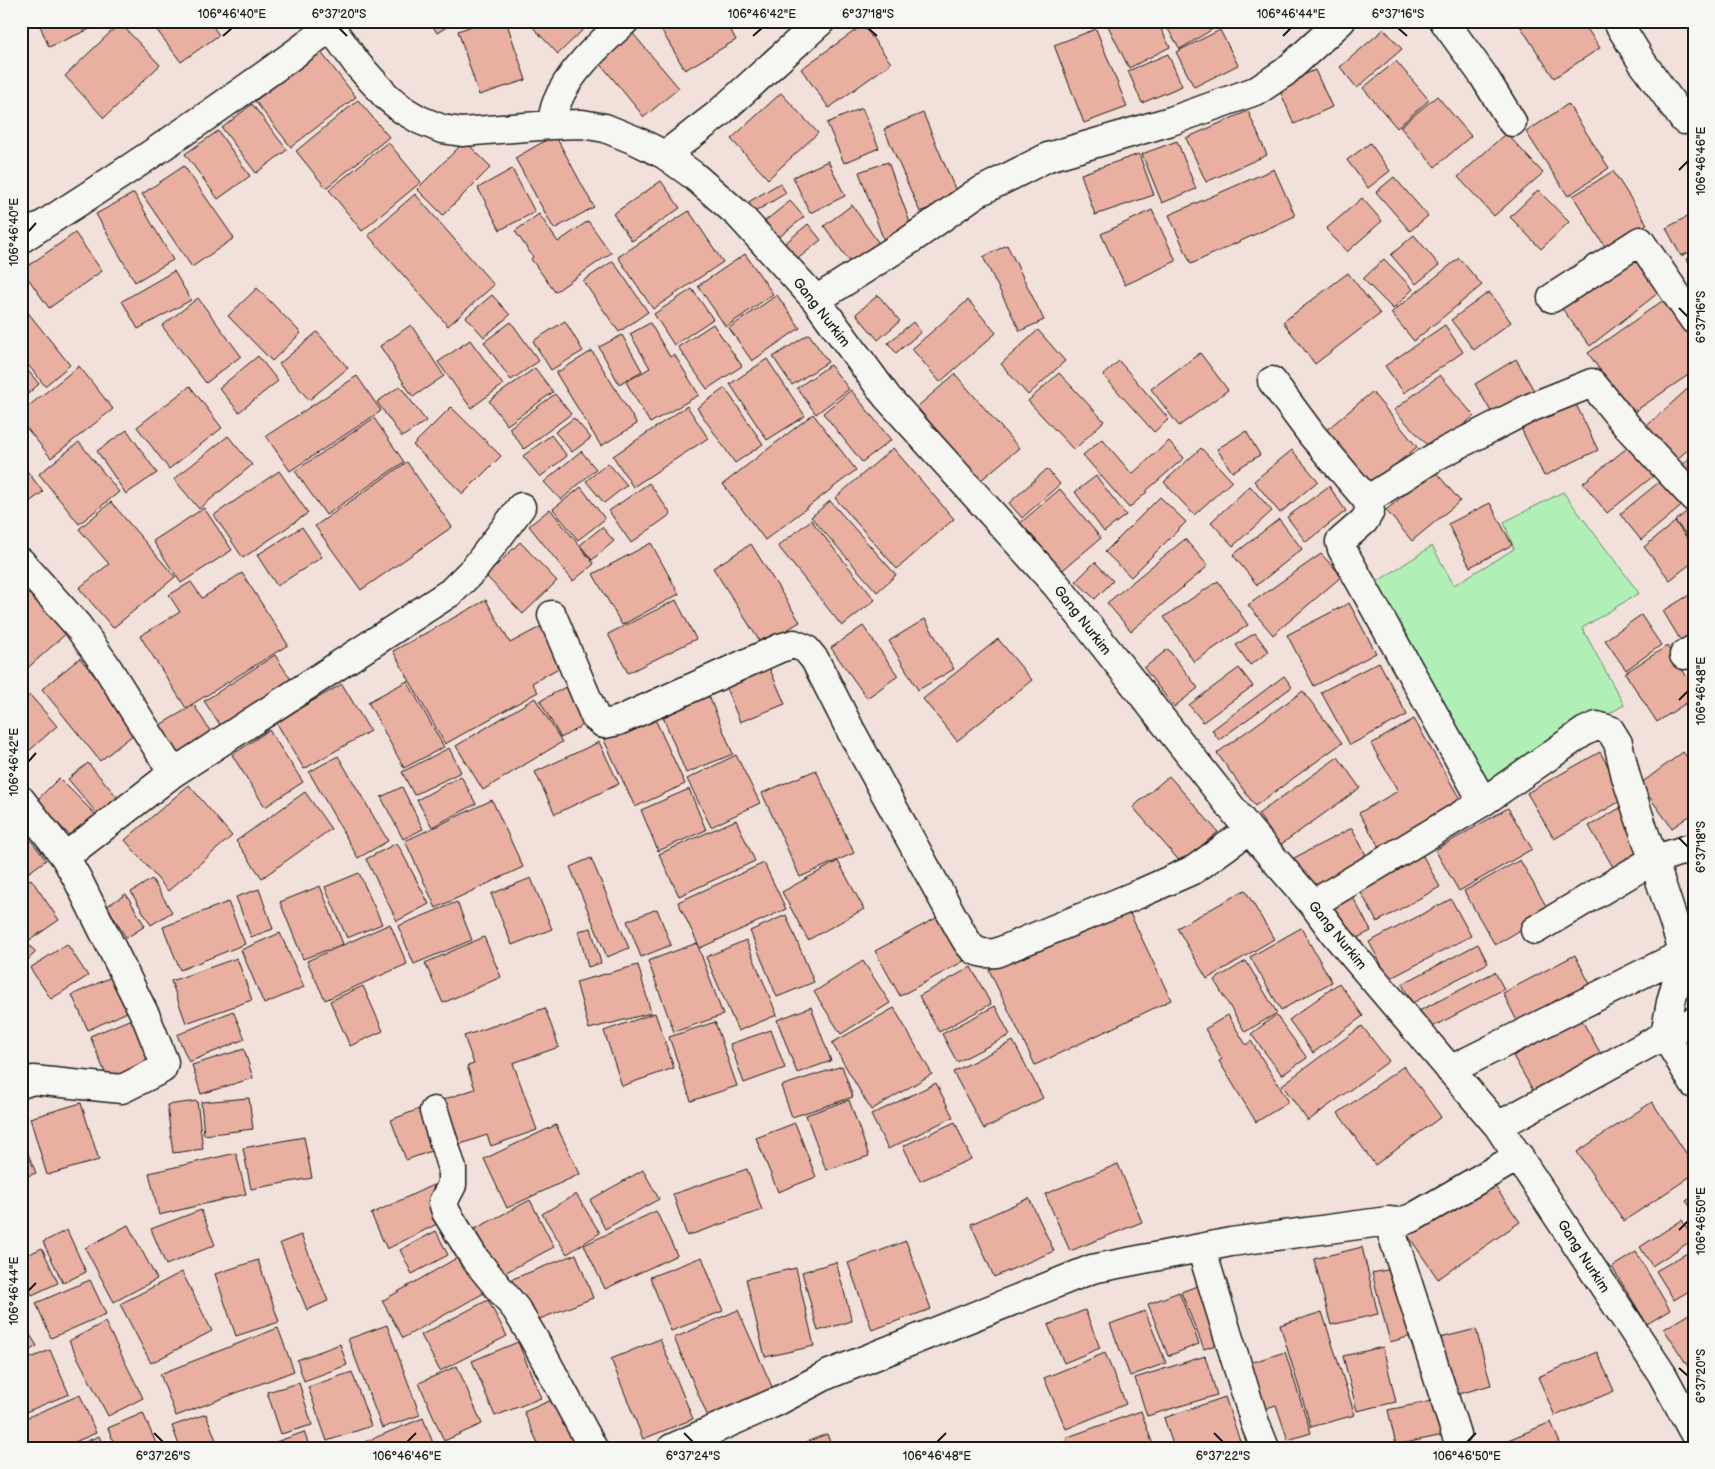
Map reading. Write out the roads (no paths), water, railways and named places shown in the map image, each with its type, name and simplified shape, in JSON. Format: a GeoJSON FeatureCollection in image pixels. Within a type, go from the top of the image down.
{"type":"FeatureCollection","features":[{"type":"Feature","properties":{"kind":"street"},"geometry":{"type":"LineString","coordinates":[[550,125],[563,90],[594,50],[625,21]]}},
{"type":"Feature","properties":{"kind":"street"},"geometry":{"type":"LineString","coordinates":[[665,155],[717,115],[821,21]]}},
{"type":"Feature","properties":{"kind":"street"},"geometry":{"type":"LineString","coordinates":[[816,300],[910,240],[975,194],[1048,157],[1171,122],[1258,90],[1285,72],[1340,21]]}},
{"type":"Feature","properties":{"kind":"street"},"geometry":{"type":"LineString","coordinates":[[1444,21],[1483,75],[1512,122]]}},
{"type":"Feature","properties":{"kind":"street"},"geometry":{"type":"LineString","coordinates":[[1616,21],[1642,62],[1684,120]]}},
{"type":"Feature","properties":{"kind":"street"},"geometry":{"type":"LineString","coordinates":[[21,239],[89,196],[239,95],[329,24]]}},
{"type":"Feature","properties":{"kind":"street","name":"Gang Nurkim"},"geometry":{"type":"LineString","coordinates":[[329,24],[358,65],[386,96],[403,110],[420,120],[442,129],[462,132],[582,124],[605,128],[665,155],[693,175],[739,215],[816,300],[887,397],[1057,586],[1250,830],[1313,904],[1335,934],[1498,1126],[1662,1374],[1694,1433]]}},
{"type":"Feature","properties":{"kind":"street"},"geometry":{"type":"LineString","coordinates":[[1552,298],[1640,241],[1694,320]]}},
{"type":"Feature","properties":{"kind":"street"},"geometry":{"type":"LineString","coordinates":[[1272,381],[1312,435],[1367,500],[1370,510],[1364,521],[1340,542],[1342,549],[1483,802]]}},
{"type":"Feature","properties":{"kind":"street"},"geometry":{"type":"LineString","coordinates":[[1367,500],[1447,450],[1532,407],[1592,383],[1626,425],[1694,498]]}},
{"type":"Feature","properties":{"kind":"street"},"geometry":{"type":"LineString","coordinates":[[65,857],[173,773],[451,592],[475,568],[522,507]]}},
{"type":"Feature","properties":{"kind":"street"},"geometry":{"type":"LineString","coordinates":[[21,562],[77,624],[105,664],[173,773]]}},
{"type":"Feature","properties":{"kind":"street"},"geometry":{"type":"LineString","coordinates":[[552,616],[595,716],[604,724],[618,721],[780,648],[794,644],[806,649],[815,660],[851,731],[959,928],[974,950],[984,954],[996,953],[1195,869],[1250,830]]}},
{"type":"Feature","properties":{"kind":"street"},"geometry":{"type":"LineString","coordinates":[[1313,904],[1483,802],[1585,731],[1597,726],[1610,730],[1618,743],[1626,777],[1684,952],[1665,1034],[1694,1084]]}},
{"type":"Feature","properties":{"kind":"street"},"geometry":{"type":"LineString","coordinates":[[21,800],[65,857],[78,880],[146,1017],[164,1062],[162,1069],[122,1089],[33,1080],[21,1084]]}},
{"type":"Feature","properties":{"kind":"street"},"geometry":{"type":"LineString","coordinates":[[1535,930],[1653,860],[1694,847]]}},
{"type":"Feature","properties":{"kind":"street"},"geometry":{"type":"LineString","coordinates":[[1450,1070],[1684,952]]}},
{"type":"Feature","properties":{"kind":"street"},"geometry":{"type":"LineString","coordinates":[[1498,1126],[1665,1034],[1694,1021]]}},
{"type":"Feature","properties":{"kind":"street"},"geometry":{"type":"LineString","coordinates":[[434,1111],[452,1169],[452,1185],[443,1202],[446,1212],[475,1259],[521,1317],[593,1448]]}},
{"type":"Feature","properties":{"kind":"street"},"geometry":{"type":"LineString","coordinates":[[672,1448],[776,1402],[826,1374],[1092,1269],[1231,1242],[1388,1221],[1399,1222],[1412,1218],[1519,1156]]}},
{"type":"Feature","properties":{"kind":"street"},"geometry":{"type":"LineString","coordinates":[[1388,1221],[1456,1434]]}},
{"type":"Feature","properties":{"kind":"street"},"geometry":{"type":"LineString","coordinates":[[1201,1248],[1255,1423],[1265,1448]]}}]}
